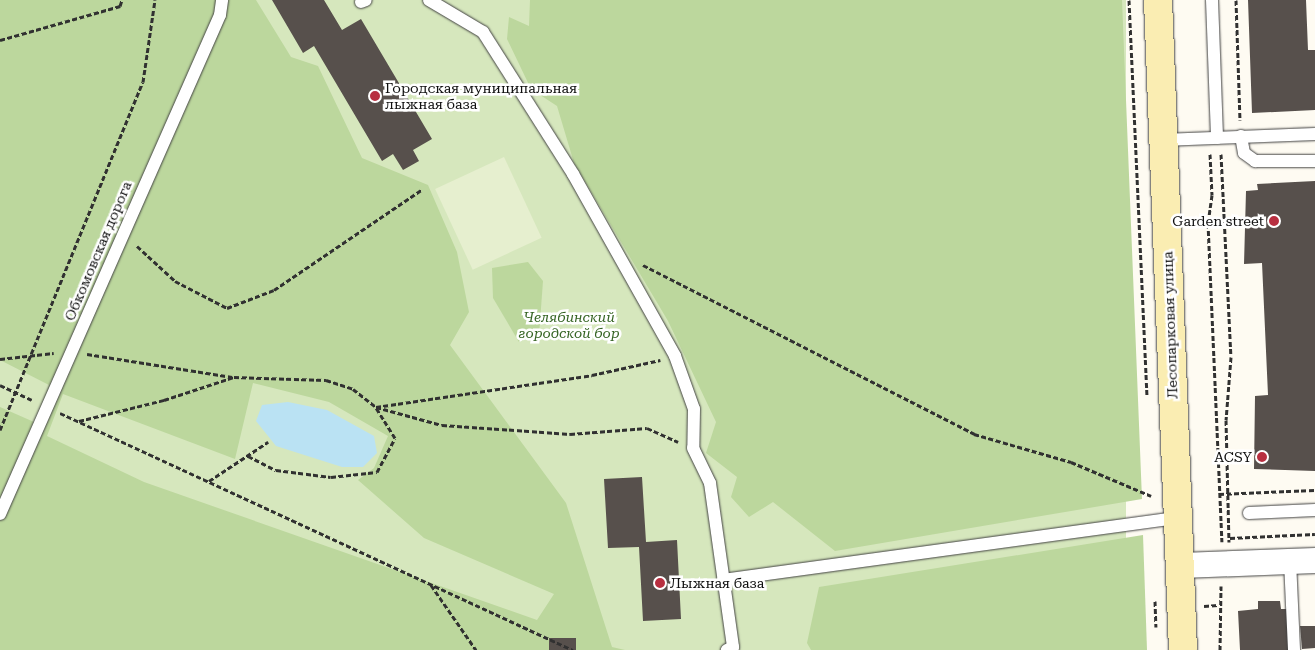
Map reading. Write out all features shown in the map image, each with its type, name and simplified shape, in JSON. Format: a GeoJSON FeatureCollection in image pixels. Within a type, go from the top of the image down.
{"type":"FeatureCollection","features":[{"type":"Feature","properties":{"kind":"main road","name":"Лесопарковая улица"},"geometry":{"type":"LineString","coordinates":[[1158,0],[1163,140],[1165,519],[1181,565],[1183,650]]}},
{"type":"Feature","properties":{"kind":"street"},"geometry":{"type":"LineString","coordinates":[[1181,565],[1315,560]]}},
{"type":"Feature","properties":{"kind":"lane","name":"Обкомовская дорога"},"geometry":{"type":"LineString","coordinates":[[0,514],[122,232],[220,15],[222,0]]}},
{"type":"Feature","properties":{"kind":"lane"},"geometry":{"type":"LineString","coordinates":[[429,0],[483,32],[617,252],[675,356],[694,409],[693,448],[710,483],[733,646],[727,650]]}},
{"type":"Feature","properties":{"kind":"lane"},"geometry":{"type":"LineString","coordinates":[[1212,0],[1213,138]]}},
{"type":"Feature","properties":{"kind":"lane"},"geometry":{"type":"LineString","coordinates":[[1163,140],[1315,134]]}},
{"type":"Feature","properties":{"kind":"lane"},"geometry":{"type":"LineString","coordinates":[[1237,137],[1244,153],[1255,161],[1315,161]]}},
{"type":"Feature","properties":{"kind":"lane"},"geometry":{"type":"LineString","coordinates":[[1249,513],[1315,510]]}},
{"type":"Feature","properties":{"kind":"lane"},"geometry":{"type":"LineString","coordinates":[[723,580],[1165,519]]}},
{"type":"Feature","properties":{"kind":"lane"},"geometry":{"type":"LineString","coordinates":[[1290,561],[1294,650]]}},
{"type":"Feature","properties":{"kind":"path"},"geometry":{"type":"LineString","coordinates":[[0,40],[120,6],[122,0]]}},
{"type":"Feature","properties":{"kind":"path"},"geometry":{"type":"LineString","coordinates":[[0,430],[17,394],[144,82],[155,0]]}},
{"type":"Feature","properties":{"kind":"path"},"geometry":{"type":"LineString","coordinates":[[1129,0],[1147,407]]}},
{"type":"Feature","properties":{"kind":"path"},"geometry":{"type":"LineString","coordinates":[[1220,650],[1218,605],[1223,564],[1230,538],[1226,420],[1231,357],[1221,149],[1237,137],[1240,128],[1236,0]]}},
{"type":"Feature","properties":{"kind":"path"},"geometry":{"type":"LineString","coordinates":[[1213,138],[1212,194],[1208,223],[1223,564]]}},
{"type":"Feature","properties":{"kind":"path"},"geometry":{"type":"LineString","coordinates":[[122,232],[175,281],[226,308],[274,290],[421,190]]}},
{"type":"Feature","properties":{"kind":"path"},"geometry":{"type":"LineString","coordinates":[[617,252],[974,434],[1071,462],[1151,496]]}},
{"type":"Feature","properties":{"kind":"path"},"geometry":{"type":"LineString","coordinates":[[0,359],[71,351],[234,377],[326,380],[354,389],[376,407],[394,438],[377,472],[331,477],[276,470],[248,456]]}},
{"type":"Feature","properties":{"kind":"path"},"geometry":{"type":"LineString","coordinates":[[376,407],[592,375],[675,356]]}},
{"type":"Feature","properties":{"kind":"path"},"geometry":{"type":"LineString","coordinates":[[79,421],[164,400],[234,377]]}},
{"type":"Feature","properties":{"kind":"path"},"geometry":{"type":"LineString","coordinates":[[0,385],[573,650]]}},
{"type":"Feature","properties":{"kind":"path"},"geometry":{"type":"LineString","coordinates":[[376,407],[442,424],[481,428],[570,434],[646,428],[693,448]]}},
{"type":"Feature","properties":{"kind":"path"},"geometry":{"type":"LineString","coordinates":[[208,481],[268,442]]}},
{"type":"Feature","properties":{"kind":"path"},"geometry":{"type":"LineString","coordinates":[[1151,486],[1151,496],[1165,519]]}},
{"type":"Feature","properties":{"kind":"path"},"geometry":{"type":"LineString","coordinates":[[1219,494],[1315,490]]}},
{"type":"Feature","properties":{"kind":"path"},"geometry":{"type":"LineString","coordinates":[[1230,538],[1315,534]]}},
{"type":"Feature","properties":{"kind":"path"},"geometry":{"type":"LineString","coordinates":[[430,583],[476,650]]}},
{"type":"Feature","properties":{"kind":"path"},"geometry":{"type":"LineString","coordinates":[[1155,598],[1156,633]]}},
{"type":"Feature","properties":{"kind":"green space","name":"Челябинский городской бор"},"geometry":{"type":"Polygon","coordinates":[[[0,0],[1126,0],[1126,650],[0,650],[0,0]]]}},
{"type":"Feature","properties":{"kind":"green space"},"geometry":{"type":"Polygon","coordinates":[[[0,0],[256,0],[291,57],[318,66],[362,158],[428,185],[457,252],[469,312],[450,345],[566,503],[612,647],[625,650],[0,650],[0,407],[34,422],[49,385],[0,360],[0,0]],[[253,383],[235,459],[63,394],[47,436],[144,482],[537,620],[554,594],[424,538],[358,480],[374,468],[388,436],[329,402],[253,383]]]}},
{"type":"Feature","properties":{"kind":"green space","name":"Челябинский городской бор"},"geometry":{"type":"Polygon","coordinates":[[[530,0],[1122,0],[1142,499],[835,551],[773,502],[749,517],[731,497],[737,477],[706,453],[716,422],[668,321],[574,163],[557,106],[531,89],[507,39],[509,17],[529,26],[530,0]]]}},
{"type":"Feature","properties":{"kind":"green space"},"geometry":{"type":"Polygon","coordinates":[[[504,157],[542,238],[473,270],[435,189],[504,157]]]}},
{"type":"Feature","properties":{"kind":"green space"},"geometry":{"type":"Polygon","coordinates":[[[528,262],[543,281],[539,335],[519,342],[493,298],[492,268],[528,262]]]}},
{"type":"Feature","properties":{"kind":"green space"},"geometry":{"type":"Polygon","coordinates":[[[1143,535],[1147,650],[811,650],[807,643],[819,587],[1143,535]]]}},
{"type":"Feature","properties":{"kind":"water"},"geometry":{"type":"Polygon","coordinates":[[[288,402],[327,410],[374,436],[377,453],[363,467],[342,467],[276,446],[256,421],[262,405],[288,402]]]}},
{"type":"Feature","properties":{"kind":"building","name":"Городская муниципальная лыжная база"},"geometry":{"type":"Polygon","coordinates":[[[272,0],[324,0],[342,30],[361,19],[432,139],[413,150],[419,161],[403,170],[393,154],[382,161],[314,46],[303,53],[272,0]]]}},
{"type":"Feature","properties":{"kind":"building"},"geometry":{"type":"Polygon","coordinates":[[[1248,0],[1306,0],[1308,50],[1315,50],[1315,110],[1252,113],[1248,0]]]}},
{"type":"Feature","properties":{"kind":"building"},"geometry":{"type":"Polygon","coordinates":[[[1315,181],[1315,471],[1254,469],[1255,396],[1268,395],[1262,263],[1244,264],[1246,191],[1258,190],[1257,184],[1315,181]]]}},
{"type":"Feature","properties":{"kind":"building","name":"Лыжная база"},"geometry":{"type":"Polygon","coordinates":[[[642,477],[646,542],[677,540],[681,619],[643,621],[639,547],[608,548],[604,479],[642,477]]]}},
{"type":"Feature","properties":{"kind":"building"},"geometry":{"type":"Polygon","coordinates":[[[1258,601],[1280,601],[1281,609],[1288,609],[1290,650],[1240,650],[1238,611],[1258,609],[1258,601]]]}},
{"type":"Feature","properties":{"kind":"building"},"geometry":{"type":"Polygon","coordinates":[[[1300,626],[1315,626],[1315,648],[1302,649],[1300,626]]]}},
{"type":"Feature","properties":{"kind":"building"},"geometry":{"type":"Polygon","coordinates":[[[549,638],[576,638],[576,650],[549,650],[549,638]]]}},
{"type":"Feature","properties":{"kind":"place","name":"Городская муниципальная лыжная база"},"geometry":{"type":"Point","coordinates":[375,96]}},
{"type":"Feature","properties":{"kind":"place","name":"Garden street"},"geometry":{"type":"Point","coordinates":[1274,221]}},
{"type":"Feature","properties":{"kind":"place","name":"ACSY"},"geometry":{"type":"Point","coordinates":[1262,457]}},
{"type":"Feature","properties":{"kind":"place","name":"Лыжная база"},"geometry":{"type":"Point","coordinates":[660,583]}}]}
